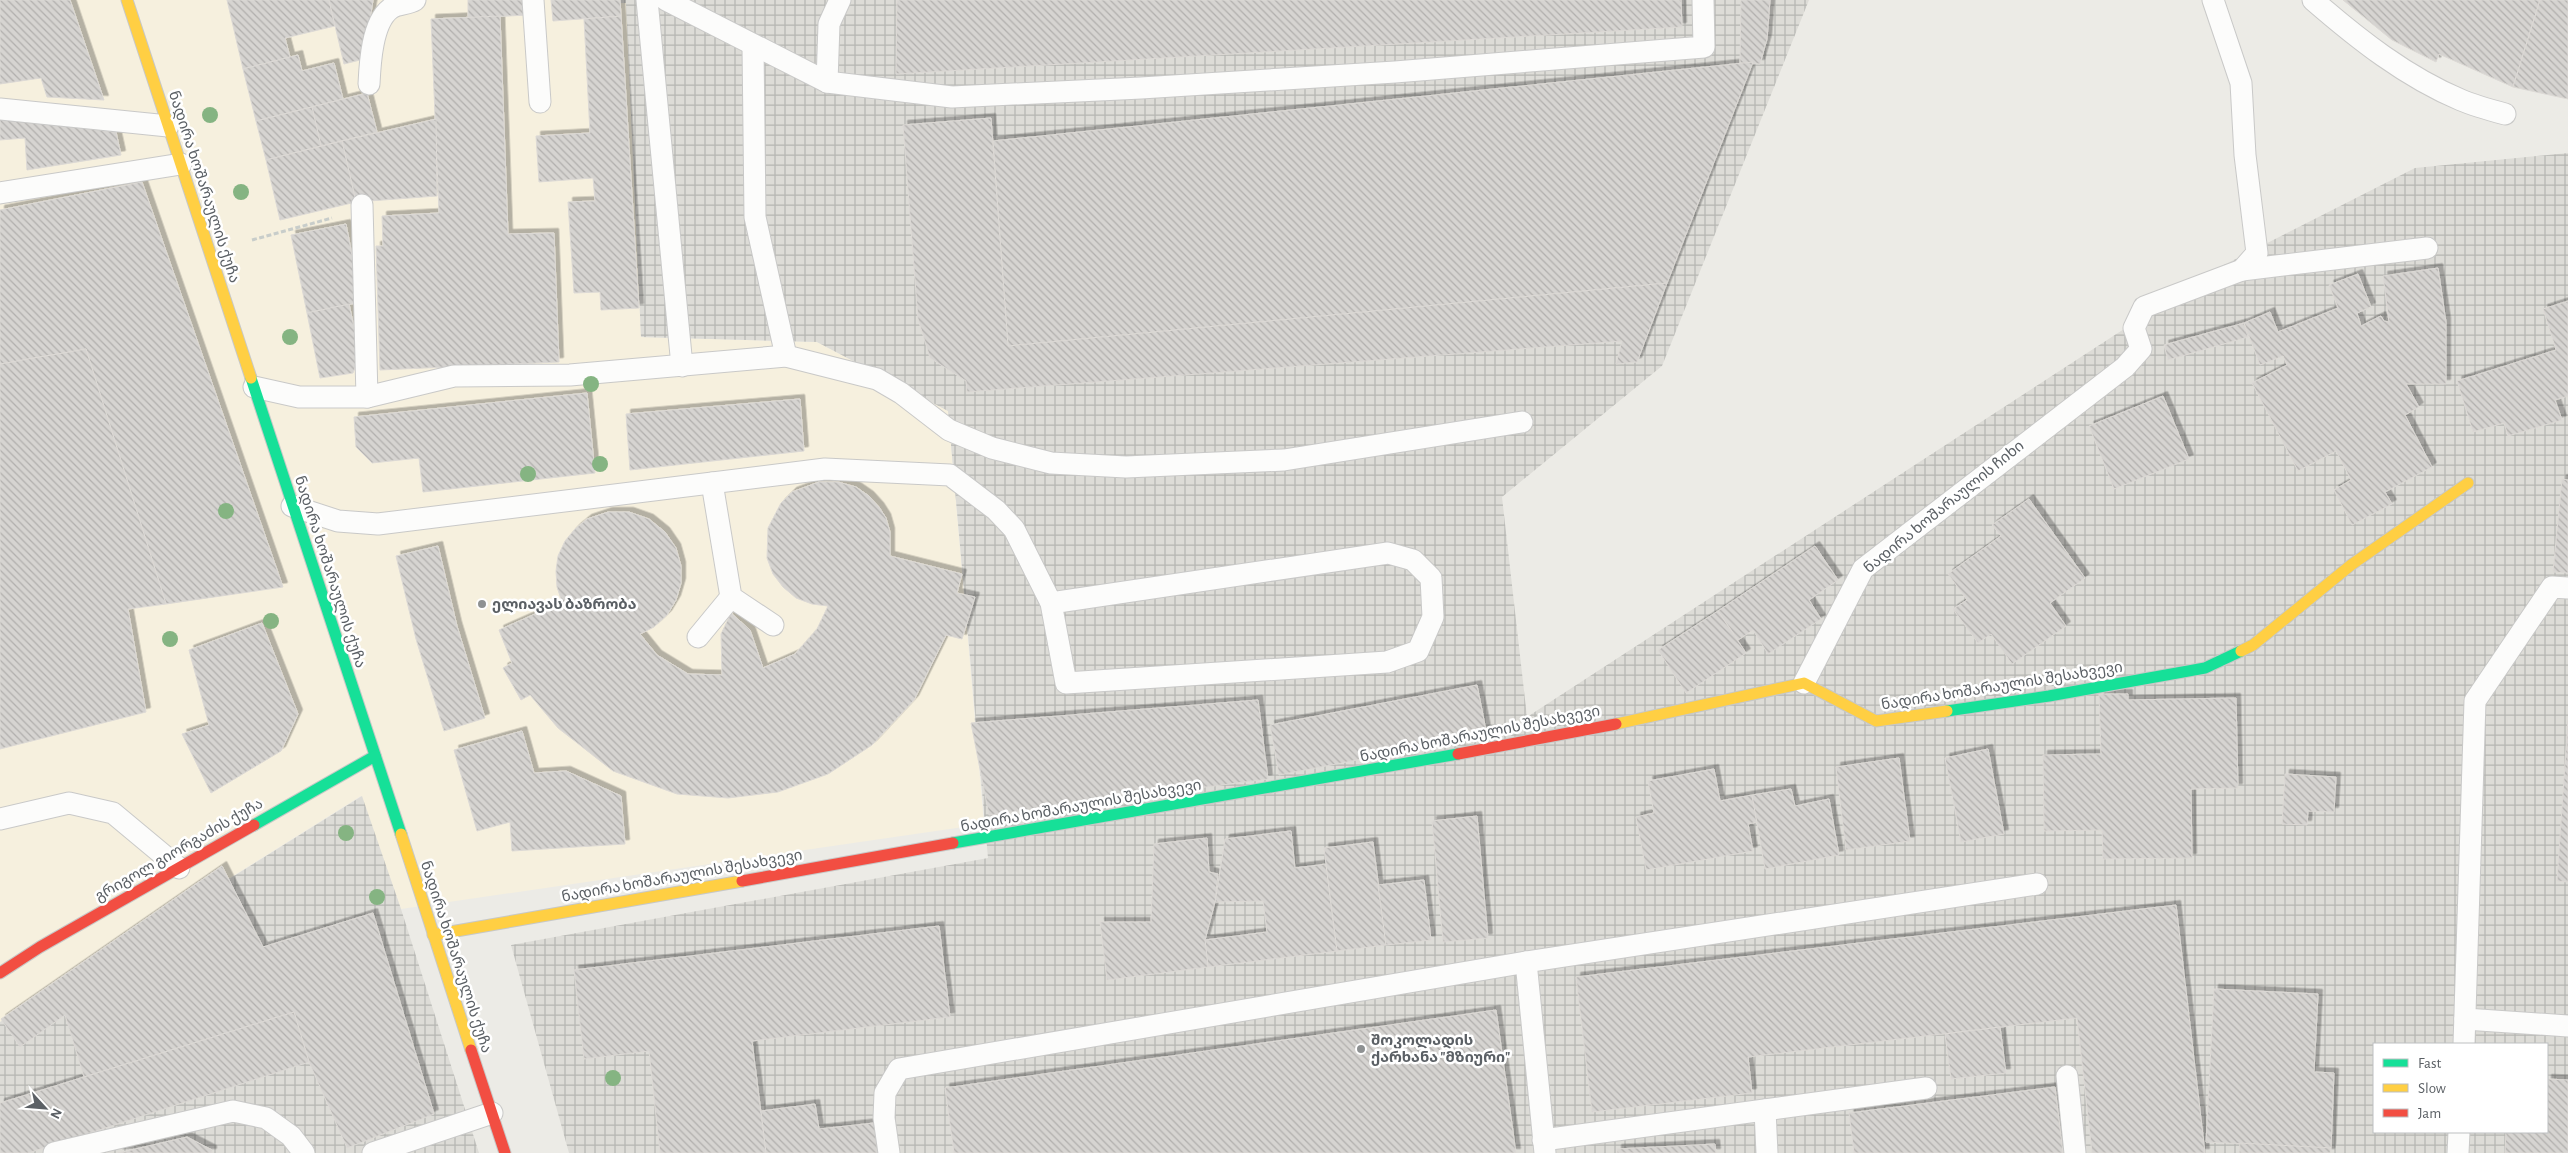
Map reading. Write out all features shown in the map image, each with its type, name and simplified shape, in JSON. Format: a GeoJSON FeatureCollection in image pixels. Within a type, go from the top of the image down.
{"type":"FeatureCollection","features":[{"type":"Feature","properties":{"kind":"street","name":"ნადირა ხოშარაულის ქუჩა"},"geometry":{"type":"LineString","coordinates":[[127,0],[505,1153]]}},
{"type":"Feature","properties":{"kind":"street","name":"ნადირა ხოშარაულის შესახვევი"},"geometry":{"type":"LineString","coordinates":[[433,935],[1546,739],[1804,683],[1876,721],[2049,696],[2205,668],[2253,645],[2351,566],[2468,484]]}},
{"type":"Feature","properties":{"kind":"street","name":"გრიგოლ გიორგაძის ქუჩა"},"geometry":{"type":"LineString","coordinates":[[0,972],[375,756]]}},
{"type":"Feature","properties":{"kind":"lane"},"geometry":{"type":"LineString","coordinates":[[369,84],[370,58],[382,18],[393,7],[409,4],[415,0]]}},
{"type":"Feature","properties":{"kind":"lane"},"geometry":{"type":"LineString","coordinates":[[533,0],[540,102]]}},
{"type":"Feature","properties":{"kind":"lane"},"geometry":{"type":"LineString","coordinates":[[647,0],[682,366]]}},
{"type":"Feature","properties":{"kind":"lane"},"geometry":{"type":"LineString","coordinates":[[666,0],[753,46],[827,82],[952,97],[1141,88],[1385,72],[1704,47],[1703,0]]}},
{"type":"Feature","properties":{"kind":"lane"},"geometry":{"type":"LineString","coordinates":[[827,82],[830,24],[840,0]]}},
{"type":"Feature","properties":{"kind":"lane"},"geometry":{"type":"LineString","coordinates":[[2213,0],[2241,83],[2245,155],[2257,253],[2242,270]]}},
{"type":"Feature","properties":{"kind":"lane"},"geometry":{"type":"LineString","coordinates":[[2313,0],[2358,39],[2412,74],[2461,100],[2505,114]]}},
{"type":"Feature","properties":{"kind":"lane"},"geometry":{"type":"LineString","coordinates":[[753,46],[755,217],[786,356]]}},
{"type":"Feature","properties":{"kind":"lane"},"geometry":{"type":"LineString","coordinates":[[0,109],[168,126]]}},
{"type":"Feature","properties":{"kind":"lane"},"geometry":{"type":"LineString","coordinates":[[0,192],[181,164]]}},
{"type":"Feature","properties":{"kind":"lane"},"geometry":{"type":"LineString","coordinates":[[362,208],[366,397]]}},
{"type":"Feature","properties":{"kind":"lane"},"geometry":{"type":"LineString","coordinates":[[2242,270],[2427,248]]}},
{"type":"Feature","properties":{"kind":"lane","name":"ნადირა ხოშარაულის ჩიხი"},"geometry":{"type":"LineString","coordinates":[[1804,683],[1863,569],[2125,367],[2141,348],[2134,328],[2144,307],[2242,270]]}},
{"type":"Feature","properties":{"kind":"lane"},"geometry":{"type":"LineString","coordinates":[[254,387],[299,397],[366,397],[454,376],[570,374],[786,356],[877,380],[901,393],[949,430],[992,448],[1051,463],[1126,467],[1284,460],[1522,422]]}},
{"type":"Feature","properties":{"kind":"lane"},"geometry":{"type":"LineString","coordinates":[[292,506],[338,522],[378,524],[825,470],[950,475],[996,510],[1014,529],[1051,603],[1066,683],[1387,662],[1418,651],[1433,617],[1431,578],[1412,560],[1388,553],[1051,603]]}},
{"type":"Feature","properties":{"kind":"lane"},"geometry":{"type":"LineString","coordinates":[[712,483],[731,598],[773,625]]}},
{"type":"Feature","properties":{"kind":"lane"},"geometry":{"type":"LineString","coordinates":[[2464,1043],[2475,701],[2552,587],[2568,588]]}},
{"type":"Feature","properties":{"kind":"lane"},"geometry":{"type":"LineString","coordinates":[[698,637],[731,598]]}},
{"type":"Feature","properties":{"kind":"lane"},"geometry":{"type":"LineString","coordinates":[[0,820],[69,803],[113,813],[179,868]]}},
{"type":"Feature","properties":{"kind":"lane"},"geometry":{"type":"LineString","coordinates":[[889,1153],[884,1118],[886,1093],[899,1069],[1526,962],[2037,884]]}},
{"type":"Feature","properties":{"kind":"lane"},"geometry":{"type":"LineString","coordinates":[[1526,962],[1544,1146],[1765,1110],[1926,1088]]}},
{"type":"Feature","properties":{"kind":"lane"},"geometry":{"type":"LineString","coordinates":[[2465,1020],[2568,1026]]}},
{"type":"Feature","properties":{"kind":"lane"},"geometry":{"type":"LineString","coordinates":[[2067,1076],[2075,1153]]}},
{"type":"Feature","properties":{"kind":"lane"},"geometry":{"type":"LineString","coordinates":[[1765,1110],[1767,1153]]}},
{"type":"Feature","properties":{"kind":"lane"},"geometry":{"type":"LineString","coordinates":[[54,1153],[233,1111],[266,1118],[291,1136],[304,1153]]}},
{"type":"Feature","properties":{"kind":"lane"},"geometry":{"type":"LineString","coordinates":[[373,1153],[492,1113]]}},
{"type":"Feature","properties":{"kind":"lane"},"geometry":{"type":"LineString","coordinates":[[2458,1153],[2459,1133]]}},
{"type":"Feature","properties":{"kind":"path"},"geometry":{"type":"LineString","coordinates":[[252,240],[362,208]]}},
{"type":"Feature","properties":{"kind":"shaded area","name":"ელიავას ბაზრობა"},"geometry":{"type":"Polygon","coordinates":[[[0,0],[554,0],[555,5],[626,2],[641,337],[817,342],[948,411],[984,824],[401,909],[361,796],[0,1022],[0,0]]]}},
{"type":"Feature","properties":{"kind":"shaded area"},"geometry":{"type":"Polygon","coordinates":[[[554,0],[1809,0],[1662,366],[1502,497],[1527,717],[2218,268],[2415,168],[2568,153],[2568,1153],[569,1153],[511,945],[988,858],[948,411],[817,342],[641,337],[626,3],[555,5],[554,0]]]}},
{"type":"Feature","properties":{"kind":"shaded area"},"geometry":{"type":"Polygon","coordinates":[[[362,796],[401,909],[479,1153],[0,1153],[0,1022],[362,796]]]}},
{"type":"Feature","properties":{"kind":"building"},"geometry":{"type":"Polygon","coordinates":[[[0,0],[70,0],[104,100],[47,97],[41,78],[0,84],[0,0]]]}},
{"type":"Feature","properties":{"kind":"building"},"geometry":{"type":"Polygon","coordinates":[[[227,0],[329,0],[335,26],[285,38],[290,57],[243,69],[227,0]]]}},
{"type":"Feature","properties":{"kind":"building"},"geometry":{"type":"Polygon","coordinates":[[[329,0],[373,0],[367,39],[360,60],[344,64],[329,0]]]}},
{"type":"Feature","properties":{"kind":"building"},"geometry":{"type":"Polygon","coordinates":[[[468,0],[528,0],[528,15],[468,18],[468,0]]]}},
{"type":"Feature","properties":{"kind":"building"},"geometry":{"type":"Polygon","coordinates":[[[551,0],[620,0],[621,16],[553,21],[551,0]]]}},
{"type":"Feature","properties":{"kind":"building"},"geometry":{"type":"Polygon","coordinates":[[[897,0],[1681,0],[1682,27],[896,74],[897,0]]]}},
{"type":"Feature","properties":{"kind":"building"},"geometry":{"type":"Polygon","coordinates":[[[1741,0],[1770,0],[1767,39],[1760,64],[1740,63],[1741,0]]]}},
{"type":"Feature","properties":{"kind":"building"},"geometry":{"type":"Polygon","coordinates":[[[2343,0],[2540,0],[2513,87],[2439,54],[2436,62],[2392,40],[2343,0]]]}},
{"type":"Feature","properties":{"kind":"building"},"geometry":{"type":"Polygon","coordinates":[[[2540,0],[2568,0],[2568,99],[2513,87],[2540,0]]]}},
{"type":"Feature","properties":{"kind":"building"},"geometry":{"type":"Polygon","coordinates":[[[500,16],[508,234],[554,233],[559,362],[380,370],[376,246],[383,246],[382,216],[439,213],[431,19],[500,16]]]}},
{"type":"Feature","properties":{"kind":"building"},"geometry":{"type":"Polygon","coordinates":[[[621,16],[639,308],[601,310],[600,292],[574,293],[568,202],[595,201],[593,178],[539,182],[536,136],[590,133],[584,19],[621,16]]]}},
{"type":"Feature","properties":{"kind":"building"},"geometry":{"type":"Polygon","coordinates":[[[298,55],[302,71],[334,63],[343,99],[256,121],[243,69],[298,55]]]}},
{"type":"Feature","properties":{"kind":"building"},"geometry":{"type":"Polygon","coordinates":[[[1753,62],[1667,283],[1008,346],[993,141],[1753,62]]]}},
{"type":"Feature","properties":{"kind":"building"},"geometry":{"type":"Polygon","coordinates":[[[367,93],[377,132],[321,146],[312,107],[367,93]]]}},
{"type":"Feature","properties":{"kind":"building"},"geometry":{"type":"Polygon","coordinates":[[[312,107],[321,146],[266,160],[256,121],[312,107]]]}},
{"type":"Feature","properties":{"kind":"building"},"geometry":{"type":"Polygon","coordinates":[[[991,118],[1008,346],[1667,283],[1637,362],[1616,364],[1622,341],[967,392],[966,381],[930,358],[918,319],[903,125],[991,118]]]}},
{"type":"Feature","properties":{"kind":"building"},"geometry":{"type":"Polygon","coordinates":[[[0,119],[116,132],[121,155],[27,170],[25,138],[0,140],[0,119]]]}},
{"type":"Feature","properties":{"kind":"building"},"geometry":{"type":"Polygon","coordinates":[[[436,119],[437,196],[356,202],[342,141],[436,119]]]}},
{"type":"Feature","properties":{"kind":"building"},"geometry":{"type":"Polygon","coordinates":[[[342,141],[356,202],[280,220],[266,160],[342,141]]]}},
{"type":"Feature","properties":{"kind":"building"},"geometry":{"type":"Polygon","coordinates":[[[142,182],[283,587],[166,604],[86,349],[0,364],[0,210],[142,182]]]}},
{"type":"Feature","properties":{"kind":"building"},"geometry":{"type":"Polygon","coordinates":[[[346,224],[361,302],[307,313],[291,235],[346,224]]]}},
{"type":"Feature","properties":{"kind":"building"},"geometry":{"type":"Polygon","coordinates":[[[2438,268],[2446,322],[2446,384],[2406,384],[2419,407],[2405,415],[2432,467],[2385,492],[2392,504],[2352,525],[2334,490],[2351,480],[2336,451],[2298,471],[2252,383],[2287,365],[2283,356],[2260,365],[2244,323],[2270,312],[2278,332],[2338,308],[2329,285],[2358,274],[2371,307],[2357,313],[2361,326],[2381,316],[2384,321],[2389,322],[2383,276],[2438,268]]]}},
{"type":"Feature","properties":{"kind":"building"},"geometry":{"type":"Polygon","coordinates":[[[2568,301],[2568,396],[2555,400],[2562,420],[2508,436],[2504,423],[2473,432],[2457,381],[2556,350],[2543,309],[2568,301]]]}},
{"type":"Feature","properties":{"kind":"building"},"geometry":{"type":"Polygon","coordinates":[[[349,304],[360,355],[353,373],[320,378],[307,313],[349,304]]]}},
{"type":"Feature","properties":{"kind":"building"},"geometry":{"type":"Polygon","coordinates":[[[2244,323],[2248,337],[2168,360],[2164,345],[2244,323]]]}},
{"type":"Feature","properties":{"kind":"building"},"geometry":{"type":"Polygon","coordinates":[[[86,349],[166,604],[128,609],[146,712],[0,749],[0,364],[86,349]]]}},
{"type":"Feature","properties":{"kind":"building"},"geometry":{"type":"Polygon","coordinates":[[[587,393],[595,473],[423,492],[419,458],[372,463],[356,447],[354,417],[587,393]]]}},
{"type":"Feature","properties":{"kind":"building"},"geometry":{"type":"Polygon","coordinates":[[[2163,396],[2189,459],[2114,489],[2089,426],[2163,396]]]}},
{"type":"Feature","properties":{"kind":"building"},"geometry":{"type":"Polygon","coordinates":[[[800,399],[804,451],[630,470],[626,414],[800,399]]]}},
{"type":"Feature","properties":{"kind":"building"},"geometry":{"type":"Polygon","coordinates":[[[2562,479],[2568,480],[2568,573],[2553,572],[2562,479]]]}},
{"type":"Feature","properties":{"kind":"building"},"geometry":{"type":"Polygon","coordinates":[[[819,482],[838,482],[856,487],[869,496],[886,518],[890,532],[890,556],[962,574],[957,593],[975,597],[962,639],[946,635],[914,700],[872,745],[828,774],[778,792],[728,798],[677,794],[613,771],[558,728],[530,695],[521,700],[503,668],[512,663],[499,630],[562,602],[557,587],[556,571],[558,556],[565,541],[587,519],[608,512],[629,512],[649,519],[665,532],[676,548],[681,566],[681,583],[676,600],[667,615],[654,627],[640,634],[657,655],[688,674],[722,675],[721,634],[731,613],[750,630],[763,668],[795,654],[817,629],[828,606],[812,604],[796,598],[783,587],[773,574],[767,558],[768,528],[781,503],[792,492],[819,482]]]}},
{"type":"Feature","properties":{"kind":"building"},"geometry":{"type":"Polygon","coordinates":[[[2029,499],[2085,578],[2050,603],[2066,626],[2012,664],[1991,634],[1978,643],[1953,609],[1967,600],[1948,574],[2001,536],[1992,525],[2029,499]]]}},
{"type":"Feature","properties":{"kind":"building"},"geometry":{"type":"Polygon","coordinates":[[[438,546],[457,626],[485,718],[444,731],[416,639],[396,556],[438,546]]]}},
{"type":"Feature","properties":{"kind":"building"},"geometry":{"type":"Polygon","coordinates":[[[1815,546],[1838,580],[1809,600],[1821,619],[1768,654],[1753,630],[1738,640],[1718,611],[1815,546]]]}},
{"type":"Feature","properties":{"kind":"building"},"geometry":{"type":"Polygon","coordinates":[[[1718,611],[1746,653],[1686,693],[1658,650],[1718,611]]]}},
{"type":"Feature","properties":{"kind":"building"},"geometry":{"type":"Polygon","coordinates":[[[262,623],[298,714],[281,751],[211,793],[182,734],[209,725],[189,650],[262,623]]]}},
{"type":"Feature","properties":{"kind":"building"},"geometry":{"type":"Polygon","coordinates":[[[1477,685],[1487,735],[1279,775],[1270,725],[1477,685]]]}},
{"type":"Feature","properties":{"kind":"building"},"geometry":{"type":"Polygon","coordinates":[[[2099,694],[2128,694],[2128,700],[2236,698],[2238,788],[2191,789],[2192,858],[2103,859],[2102,830],[2044,831],[2043,755],[2101,754],[2099,694]]]}},
{"type":"Feature","properties":{"kind":"building"},"geometry":{"type":"Polygon","coordinates":[[[1258,700],[1268,779],[989,815],[971,723],[1258,700]]]}},
{"type":"Feature","properties":{"kind":"building"},"geometry":{"type":"Polygon","coordinates":[[[2568,720],[2568,882],[2557,881],[2568,720]]]}},
{"type":"Feature","properties":{"kind":"building"},"geometry":{"type":"Polygon","coordinates":[[[522,731],[534,773],[566,771],[621,796],[625,844],[512,851],[510,822],[477,831],[454,750],[522,731]]]}},
{"type":"Feature","properties":{"kind":"building"},"geometry":{"type":"Polygon","coordinates":[[[1988,749],[2004,834],[1961,842],[1945,758],[1988,749]]]}},
{"type":"Feature","properties":{"kind":"building"},"geometry":{"type":"Polygon","coordinates":[[[1899,758],[1910,841],[1846,850],[1836,767],[1899,758]]]}},
{"type":"Feature","properties":{"kind":"building"},"geometry":{"type":"Polygon","coordinates":[[[1714,769],[1720,801],[1752,795],[1757,822],[1748,824],[1753,851],[1646,870],[1636,817],[1654,813],[1648,781],[1714,769]]]}},
{"type":"Feature","properties":{"kind":"building"},"geometry":{"type":"Polygon","coordinates":[[[2285,774],[2336,777],[2334,812],[2308,811],[2307,825],[2282,824],[2285,774]]]}},
{"type":"Feature","properties":{"kind":"building"},"geometry":{"type":"Polygon","coordinates":[[[1791,789],[1795,806],[1829,799],[1839,855],[1765,869],[1752,795],[1791,789]]]}},
{"type":"Feature","properties":{"kind":"building"},"geometry":{"type":"Polygon","coordinates":[[[1477,816],[1488,938],[1443,942],[1432,821],[1477,816]]]}},
{"type":"Feature","properties":{"kind":"building"},"geometry":{"type":"Polygon","coordinates":[[[1291,831],[1295,868],[1326,864],[1337,951],[1208,967],[1205,940],[1267,932],[1263,901],[1215,902],[1225,839],[1291,831]]]}},
{"type":"Feature","properties":{"kind":"building"},"geometry":{"type":"Polygon","coordinates":[[[1207,838],[1209,872],[1218,874],[1215,902],[1205,940],[1208,967],[1107,980],[1100,922],[1151,922],[1154,844],[1207,838]]]}},
{"type":"Feature","properties":{"kind":"building"},"geometry":{"type":"Polygon","coordinates":[[[1373,842],[1386,945],[1337,951],[1324,848],[1373,842]]]}},
{"type":"Feature","properties":{"kind":"building"},"geometry":{"type":"Polygon","coordinates":[[[222,866],[263,947],[373,913],[434,1114],[347,1148],[309,1062],[294,1012],[84,1077],[65,1015],[20,1047],[1,1019],[222,866]]]}},
{"type":"Feature","properties":{"kind":"building"},"geometry":{"type":"Polygon","coordinates":[[[1424,880],[1431,940],[1386,945],[1378,885],[1424,880]]]}},
{"type":"Feature","properties":{"kind":"building"},"geometry":{"type":"Polygon","coordinates":[[[2176,905],[2205,1153],[2092,1153],[2077,1018],[1748,1057],[1752,1093],[1592,1112],[1576,977],[2176,905]]]}},
{"type":"Feature","properties":{"kind":"building"},"geometry":{"type":"Polygon","coordinates":[[[939,926],[950,1017],[752,1041],[766,1153],[660,1153],[649,1051],[584,1059],[574,970],[939,926]]]}},
{"type":"Feature","properties":{"kind":"building"},"geometry":{"type":"Polygon","coordinates":[[[2214,989],[2318,994],[2314,1072],[2334,1073],[2331,1148],[2206,1142],[2214,989]]]}},
{"type":"Feature","properties":{"kind":"building","name":"შოკოლადის ქარხანა \"მზიური\""},"geometry":{"type":"Polygon","coordinates":[[[1496,1010],[1516,1153],[954,1153],[945,1088],[1496,1010]]]}},
{"type":"Feature","properties":{"kind":"building"},"geometry":{"type":"Polygon","coordinates":[[[294,1012],[309,1062],[28,1153],[0,1153],[0,1103],[294,1012]]]}},
{"type":"Feature","properties":{"kind":"building"},"geometry":{"type":"Polygon","coordinates":[[[2000,1027],[2006,1073],[1951,1079],[1945,1034],[2000,1027]]]}},
{"type":"Feature","properties":{"kind":"building"},"geometry":{"type":"Polygon","coordinates":[[[2548,1079],[2568,1080],[2568,1153],[2505,1153],[2506,1133],[2548,1133],[2548,1079]]]}},
{"type":"Feature","properties":{"kind":"building"},"geometry":{"type":"Polygon","coordinates":[[[2055,1087],[2063,1153],[1854,1153],[1849,1113],[2055,1087]]]}},
{"type":"Feature","properties":{"kind":"building"},"geometry":{"type":"Polygon","coordinates":[[[815,1104],[819,1129],[874,1123],[878,1153],[766,1153],[761,1111],[815,1104]]]}},
{"type":"Feature","properties":{"kind":"building"},"geometry":{"type":"Polygon","coordinates":[[[187,1137],[212,1150],[212,1153],[118,1153],[187,1137]]]}},
{"type":"Feature","properties":{"kind":"building"},"geometry":{"type":"Polygon","coordinates":[[[2240,1143],[2331,1148],[2330,1153],[2239,1153],[2240,1143]]]}},
{"type":"Feature","properties":{"kind":"building"},"geometry":{"type":"Polygon","coordinates":[[[1715,1144],[1716,1153],[1617,1153],[1617,1149],[1715,1144]]]}},
{"type":"Feature","properties":{"kind":"traffic: fast"},"geometry":{"type":"LineString","coordinates":[[251,378],[401,834]]}},
{"type":"Feature","properties":{"kind":"traffic: fast"},"geometry":{"type":"LineString","coordinates":[[1947,711],[2049,696],[2205,668],[2241,651]]}},
{"type":"Feature","properties":{"kind":"traffic: fast"},"geometry":{"type":"LineString","coordinates":[[953,843],[1458,754]]}},
{"type":"Feature","properties":{"kind":"traffic: fast"},"geometry":{"type":"LineString","coordinates":[[254,825],[375,756]]}},
{"type":"Feature","properties":{"kind":"traffic: slow"},"geometry":{"type":"LineString","coordinates":[[127,0],[251,378]]}},
{"type":"Feature","properties":{"kind":"traffic: slow"},"geometry":{"type":"LineString","coordinates":[[2241,651],[2253,645],[2351,565],[2468,483]]}},
{"type":"Feature","properties":{"kind":"traffic: slow"},"geometry":{"type":"LineString","coordinates":[[1616,724],[1804,683],[1876,721],[1947,711]]}},
{"type":"Feature","properties":{"kind":"traffic: slow"},"geometry":{"type":"LineString","coordinates":[[401,834],[471,1050]]}},
{"type":"Feature","properties":{"kind":"traffic: slow"},"geometry":{"type":"LineString","coordinates":[[433,935],[742,881]]}},
{"type":"Feature","properties":{"kind":"traffic: jam"},"geometry":{"type":"LineString","coordinates":[[1458,754],[1616,724]]}},
{"type":"Feature","properties":{"kind":"traffic: jam"},"geometry":{"type":"LineString","coordinates":[[0,973],[40,947],[254,825]]}},
{"type":"Feature","properties":{"kind":"traffic: jam"},"geometry":{"type":"LineString","coordinates":[[742,881],[953,843]]}},
{"type":"Feature","properties":{"kind":"traffic: jam"},"geometry":{"type":"LineString","coordinates":[[471,1050],[505,1153]]}},
{"type":"Feature","properties":{"kind":"place","name":"ელიავას ბაზრობა"},"geometry":{"type":"Point","coordinates":[482,604]}},
{"type":"Feature","properties":{"kind":"place","name":"შოკოლადის ქარხანა \"მზიური\""},"geometry":{"type":"Point","coordinates":[1361,1049]}}]}
